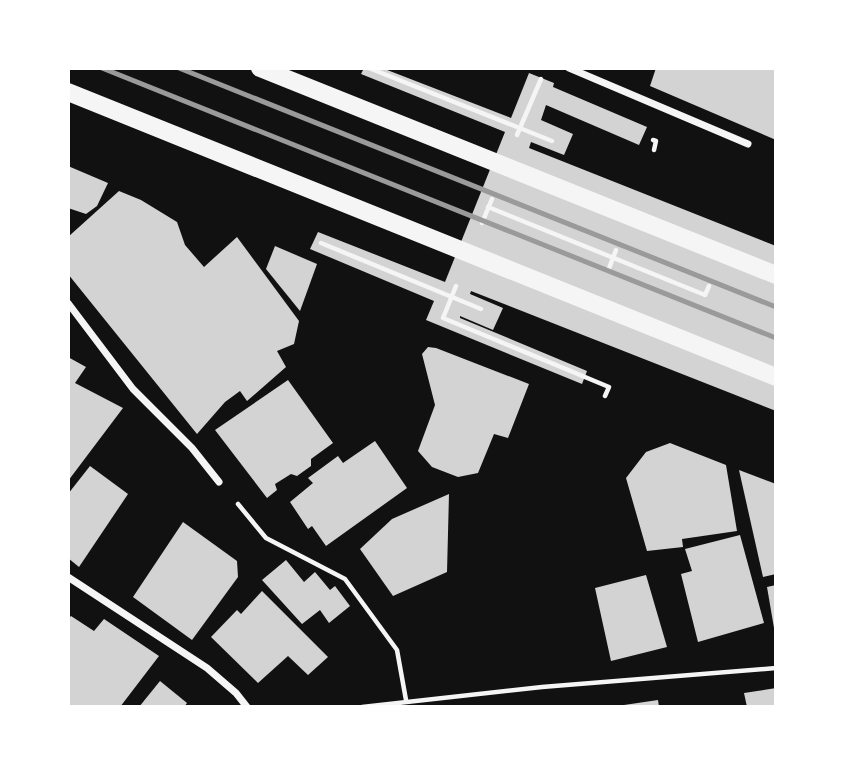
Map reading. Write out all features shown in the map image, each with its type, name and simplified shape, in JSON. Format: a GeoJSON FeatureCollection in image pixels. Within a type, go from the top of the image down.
{"type":"FeatureCollection","features":[{"type":"Feature","properties":{"kind":"main road"},"geometry":{"type":"LineString","coordinates":[[260,68],[776,275]]}},
{"type":"Feature","properties":{"kind":"main road"},"geometry":{"type":"LineString","coordinates":[[68,92],[776,377]]}},
{"type":"Feature","properties":{"kind":"street"},"geometry":{"type":"LineString","coordinates":[[569,68],[748,144]]}},
{"type":"Feature","properties":{"kind":"street"},"geometry":{"type":"LineString","coordinates":[[592,68],[592,77]]}},
{"type":"Feature","properties":{"kind":"street"},"geometry":{"type":"LineString","coordinates":[[68,303],[133,389],[192,448],[219,482]]}},
{"type":"Feature","properties":{"kind":"street"},"geometry":{"type":"LineString","coordinates":[[68,577],[207,668],[236,693],[247,707]]}},
{"type":"Feature","properties":{"kind":"path"},"geometry":{"type":"LineString","coordinates":[[369,68],[552,141]]}},
{"type":"Feature","properties":{"kind":"path"},"geometry":{"type":"LineString","coordinates":[[515,140],[541,77]]}},
{"type":"Feature","properties":{"kind":"path"},"geometry":{"type":"LineString","coordinates":[[649,138],[656,141],[654,150]]}},
{"type":"Feature","properties":{"kind":"path"},"geometry":{"type":"LineString","coordinates":[[479,229],[493,196]]}},
{"type":"Feature","properties":{"kind":"path"},"geometry":{"type":"LineString","coordinates":[[488,207],[705,295],[709,284]]}},
{"type":"Feature","properties":{"kind":"path"},"geometry":{"type":"LineString","coordinates":[[321,243],[481,309]]}},
{"type":"Feature","properties":{"kind":"path"},"geometry":{"type":"LineString","coordinates":[[456,285],[443,318],[610,387],[605,396]]}},
{"type":"Feature","properties":{"kind":"path"},"geometry":{"type":"LineString","coordinates":[[219,482],[266,538],[345,579],[397,650],[406,700]]}},
{"type":"Feature","properties":{"kind":"path"},"geometry":{"type":"LineString","coordinates":[[362,707],[406,700],[776,668]]}},
{"type":"Feature","properties":{"kind":"building"},"geometry":{"type":"Polygon","coordinates":[[[364,68],[382,68],[511,118],[529,73],[554,83],[553,87],[647,127],[639,145],[546,105],[541,120],[573,134],[564,155],[531,142],[529,148],[776,246],[776,411],[471,291],[470,294],[503,308],[493,330],[460,318],[587,371],[582,384],[426,320],[434,301],[310,249],[318,232],[445,282],[505,132],[361,74],[364,68]]]}},
{"type":"Feature","properties":{"kind":"building"},"geometry":{"type":"Polygon","coordinates":[[[656,68],[776,68],[776,140],[650,86],[656,68]]]}},
{"type":"Feature","properties":{"kind":"building"},"geometry":{"type":"Polygon","coordinates":[[[68,166],[108,183],[97,206],[86,214],[68,208],[68,166]]]}},
{"type":"Feature","properties":{"kind":"building"},"geometry":{"type":"Polygon","coordinates":[[[119,191],[141,200],[177,222],[185,245],[204,267],[237,237],[299,321],[294,344],[277,351],[286,367],[247,401],[240,391],[225,402],[197,434],[68,274],[68,237],[119,191]]]}},
{"type":"Feature","properties":{"kind":"building"},"geometry":{"type":"Polygon","coordinates":[[[275,246],[317,264],[300,311],[266,269],[275,246]]]}},
{"type":"Feature","properties":{"kind":"building"},"geometry":{"type":"Polygon","coordinates":[[[428,347],[529,384],[508,438],[494,434],[478,473],[458,477],[432,467],[418,451],[435,405],[422,354],[428,347]]]}},
{"type":"Feature","properties":{"kind":"building"},"geometry":{"type":"Polygon","coordinates":[[[68,357],[86,367],[75,383],[123,408],[68,481],[68,357]]]}},
{"type":"Feature","properties":{"kind":"building"},"geometry":{"type":"Polygon","coordinates":[[[288,380],[333,443],[311,459],[311,466],[297,476],[291,474],[275,484],[277,490],[267,498],[215,430],[288,380]]]}},
{"type":"Feature","properties":{"kind":"building"},"geometry":{"type":"Polygon","coordinates":[[[375,441],[407,488],[326,546],[312,526],[308,529],[290,502],[313,483],[308,478],[338,456],[343,463],[375,441]]]}},
{"type":"Feature","properties":{"kind":"building"},"geometry":{"type":"Polygon","coordinates":[[[670,443],[726,465],[737,531],[682,539],[683,547],[647,551],[626,478],[646,452],[670,443]]]}},
{"type":"Feature","properties":{"kind":"building"},"geometry":{"type":"Polygon","coordinates":[[[90,466],[128,494],[79,567],[68,558],[68,494],[90,466]]]}},
{"type":"Feature","properties":{"kind":"building"},"geometry":{"type":"Polygon","coordinates":[[[739,470],[776,484],[776,574],[763,577],[739,470]]]}},
{"type":"Feature","properties":{"kind":"building"},"geometry":{"type":"Polygon","coordinates":[[[449,494],[447,572],[393,596],[360,549],[392,519],[449,494]]]}},
{"type":"Feature","properties":{"kind":"building"},"geometry":{"type":"Polygon","coordinates":[[[183,522],[237,561],[238,577],[192,640],[133,597],[183,522]]]}},
{"type":"Feature","properties":{"kind":"building"},"geometry":{"type":"Polygon","coordinates":[[[740,535],[764,623],[698,642],[681,574],[692,571],[685,549],[740,535]]]}},
{"type":"Feature","properties":{"kind":"building"},"geometry":{"type":"Polygon","coordinates":[[[286,560],[304,582],[315,572],[330,590],[335,586],[350,606],[329,623],[320,610],[302,624],[262,580],[286,560]]]}},
{"type":"Feature","properties":{"kind":"building"},"geometry":{"type":"Polygon","coordinates":[[[646,575],[667,647],[611,661],[595,588],[646,575]]]}},
{"type":"Feature","properties":{"kind":"building"},"geometry":{"type":"Polygon","coordinates":[[[776,585],[776,628],[774,628],[767,587],[776,585]]]}},
{"type":"Feature","properties":{"kind":"building"},"geometry":{"type":"Polygon","coordinates":[[[262,591],[328,657],[308,675],[288,656],[258,683],[211,637],[237,610],[241,614],[262,591]]]}},
{"type":"Feature","properties":{"kind":"building"},"geometry":{"type":"Polygon","coordinates":[[[71,616],[94,631],[104,619],[159,656],[120,707],[68,707],[68,619],[71,616]]]}},
{"type":"Feature","properties":{"kind":"building"},"geometry":{"type":"Polygon","coordinates":[[[160,681],[187,703],[184,707],[139,707],[160,681]]]}},
{"type":"Feature","properties":{"kind":"building"},"geometry":{"type":"Polygon","coordinates":[[[776,688],[776,707],[747,707],[744,693],[776,688]]]}},
{"type":"Feature","properties":{"kind":"building"},"geometry":{"type":"Polygon","coordinates":[[[658,700],[659,707],[624,707],[624,705],[658,700]]]}},
{"type":"Feature","properties":{"kind":"railway"},"geometry":{"type":"LineString","coordinates":[[102,68],[776,338]]}},
{"type":"Feature","properties":{"kind":"railway"},"geometry":{"type":"LineString","coordinates":[[179,68],[776,307]]}}]}
